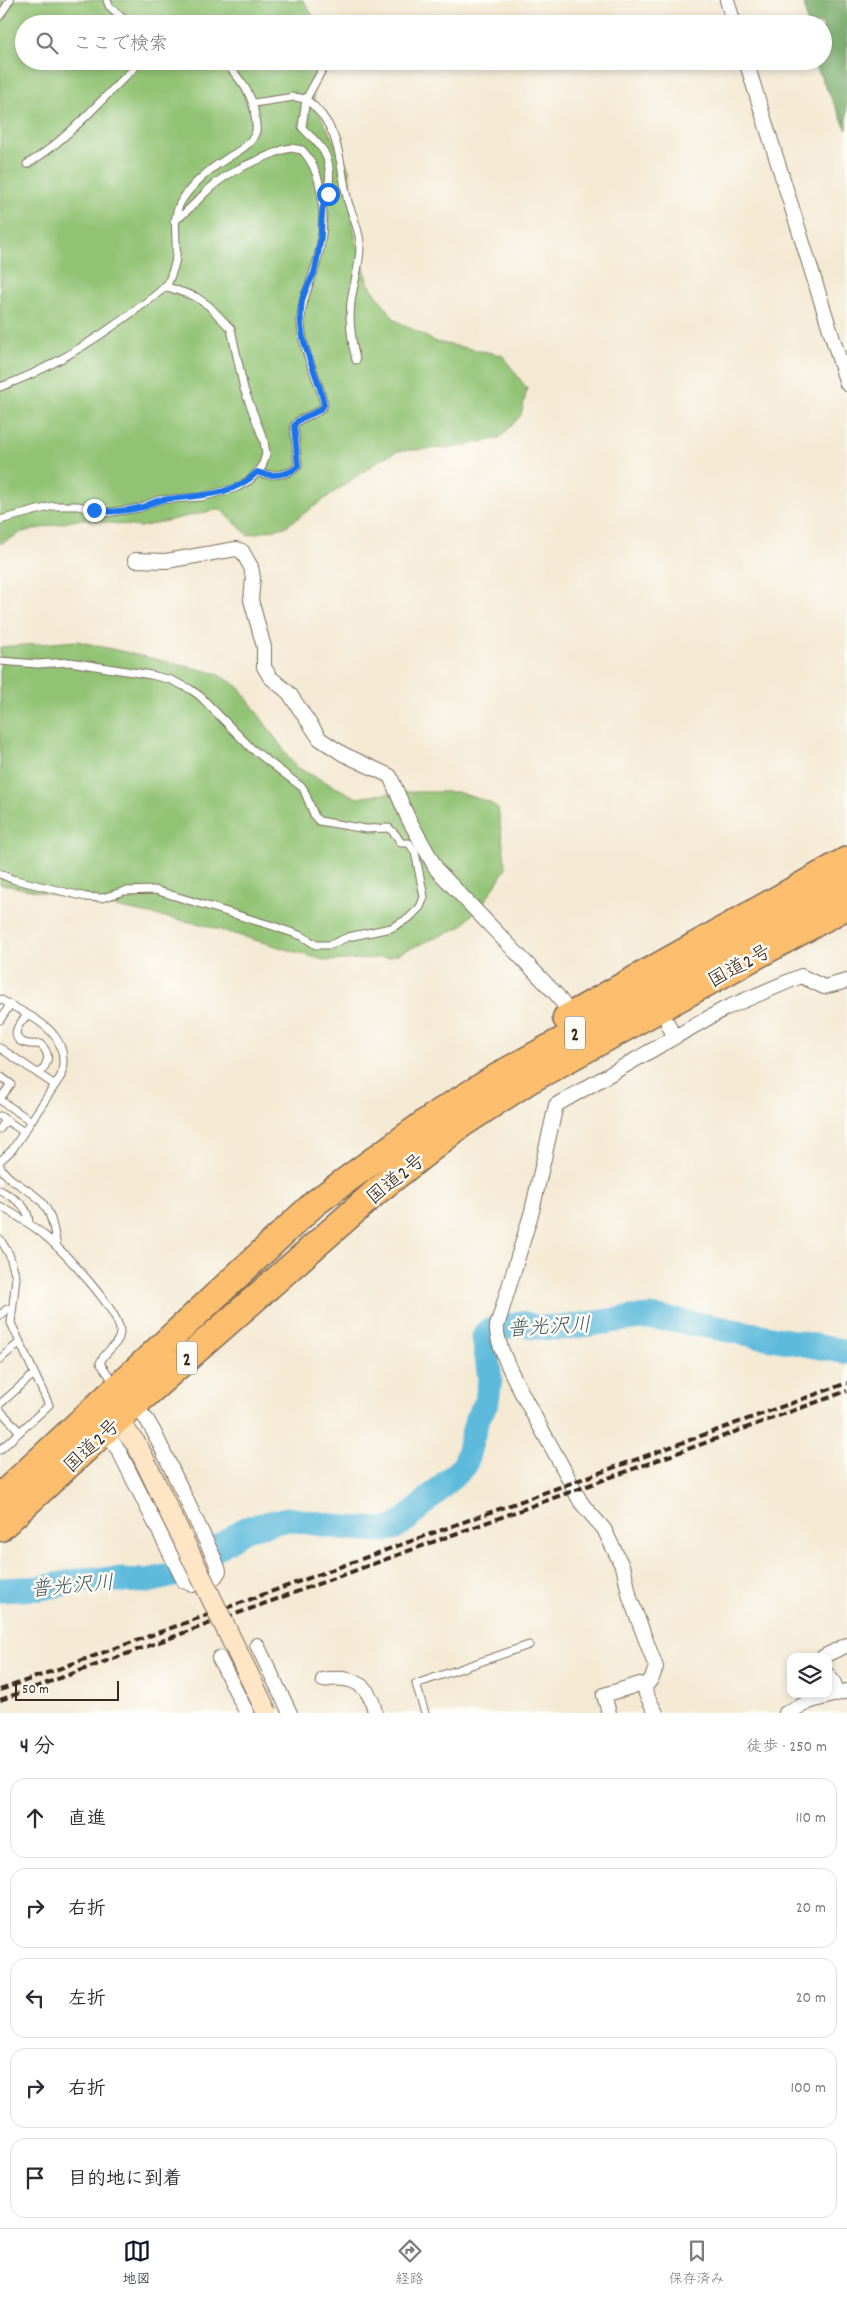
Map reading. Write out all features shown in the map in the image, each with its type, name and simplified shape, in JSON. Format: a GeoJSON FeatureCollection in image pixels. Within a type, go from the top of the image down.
{"type":"FeatureCollection","features":[{"type":"Feature","properties":{"kind":"highway"},"geometry":{"type":"LineString","coordinates":[[315,1203],[390,1132],[430,1101],[571,1015],[847,860]]}},
{"type":"Feature","properties":{"kind":"highway","name":"国道2号"},"geometry":{"type":"LineString","coordinates":[[0,1528],[315,1203],[437,1114],[505,1072],[847,883]]}},
{"type":"Feature","properties":{"kind":"highway","name":"国道2号"},"geometry":{"type":"LineString","coordinates":[[0,1496],[115,1409],[377,1191],[462,1124],[528,1081],[847,906]]}},
{"type":"Feature","properties":{"kind":"highway"},"geometry":{"type":"LineString","coordinates":[[377,1191],[587,1065],[671,1031],[847,925]]}},
{"type":"Feature","properties":{"kind":"street"},"geometry":{"type":"LineString","coordinates":[[726,0],[731,15]]}},
{"type":"Feature","properties":{"kind":"street"},"geometry":{"type":"LineString","coordinates":[[749,70],[847,384]]}},
{"type":"Feature","properties":{"kind":"street"},"geometry":{"type":"LineString","coordinates":[[135,560],[166,560],[236,549],[242,551],[251,567],[253,578],[251,600],[264,647],[264,667],[270,677],[289,693],[320,739],[342,754],[390,776],[408,818],[437,870],[557,994],[571,1015]]}},
{"type":"Feature","properties":{"kind":"street"},"geometry":{"type":"LineString","coordinates":[[656,1713],[646,1694],[645,1687],[652,1678],[656,1667],[630,1598],[624,1570],[604,1529],[582,1504],[574,1490],[505,1358],[497,1330],[532,1211],[556,1105],[671,1031],[788,980],[801,976],[824,987],[847,981]]}},
{"type":"Feature","properties":{"kind":"street"},"geometry":{"type":"LineString","coordinates":[[115,1409],[150,1426],[216,1560],[219,1571],[216,1578],[193,1585],[184,1581],[120,1451],[115,1409]]}},
{"type":"Feature","properties":{"kind":"street"},"geometry":{"type":"LineString","coordinates":[[115,1409],[143,1457],[267,1713]]}},
{"type":"Feature","properties":{"kind":"street"},"geometry":{"type":"LineString","coordinates":[[257,1645],[290,1713]]}},
{"type":"Feature","properties":{"kind":"street"},"geometry":{"type":"LineString","coordinates":[[832,1653],[847,1646]]}},
{"type":"Feature","properties":{"kind":"street"},"geometry":{"type":"LineString","coordinates":[[220,1658],[247,1713]]}},
{"type":"Feature","properties":{"kind":"street"},"geometry":{"type":"LineString","coordinates":[[323,1680],[338,1671],[353,1680],[364,1687],[371,1698],[376,1713]]}},
{"type":"Feature","properties":{"kind":"street"},"geometry":{"type":"LineString","coordinates":[[239,1696],[244,1686],[258,1679],[275,1682]]}},
{"type":"Feature","properties":{"kind":"street"},"geometry":{"type":"LineString","coordinates":[[786,1713],[811,1701],[842,1692],[832,1680]]}},
{"type":"Feature","properties":{"kind":"street"},"geometry":{"type":"LineString","coordinates":[[609,1713],[604,1695],[640,1684],[645,1687]]}},
{"type":"Feature","properties":{"kind":"lane"},"geometry":{"type":"LineString","coordinates":[[0,16],[10,0]]}},
{"type":"Feature","properties":{"kind":"lane"},"geometry":{"type":"LineString","coordinates":[[107,0],[109,6],[119,15]]}},
{"type":"Feature","properties":{"kind":"lane"},"geometry":{"type":"LineString","coordinates":[[27,164],[60,139],[133,70]]}},
{"type":"Feature","properties":{"kind":"lane"},"geometry":{"type":"LineString","coordinates":[[0,387],[36,372],[116,325],[165,286],[177,260],[178,242],[174,221],[180,202],[190,188],[222,161],[248,144],[256,131],[254,103],[242,81],[232,70]]}},
{"type":"Feature","properties":{"kind":"lane"},"geometry":{"type":"LineString","coordinates":[[322,70],[306,99],[302,127],[320,145],[327,157],[329,168],[328,194],[322,202]]}},
{"type":"Feature","properties":{"kind":"lane"},"geometry":{"type":"LineString","coordinates":[[254,103],[294,98],[306,99],[319,110],[333,133],[341,157],[345,190],[361,244],[359,265],[351,298],[352,346],[356,360]]}},
{"type":"Feature","properties":{"kind":"lane"},"geometry":{"type":"LineString","coordinates":[[174,221],[182,217],[192,204],[217,182],[270,154],[291,148],[302,150],[318,176],[323,226],[317,259],[302,300],[301,323],[307,357],[322,394],[324,405],[322,410],[300,419],[294,426],[298,466],[296,469],[288,473],[265,475],[257,472]]}},
{"type":"Feature","properties":{"kind":"lane"},"geometry":{"type":"LineString","coordinates":[[0,520],[54,506],[78,506],[105,513],[140,508],[158,500],[201,497],[236,488],[250,480],[262,467],[266,454],[264,441],[244,389],[230,329],[209,306],[196,297],[165,286]]}},
{"type":"Feature","properties":{"kind":"lane"},"geometry":{"type":"LineString","coordinates":[[0,661],[38,664],[70,662],[151,675],[171,680],[190,689],[200,696],[251,748],[303,788],[318,821],[366,829],[388,828],[401,843],[409,844],[415,852],[424,897],[420,907],[409,918],[391,928],[348,937],[330,945],[316,945],[302,936],[270,925],[155,890],[125,891],[102,898],[86,897],[12,879],[0,874]]}},
{"type":"Feature","properties":{"kind":"lane"},"geometry":{"type":"LineString","coordinates":[[0,999],[51,1030],[62,1048],[64,1064],[61,1076],[7,1156],[0,1161]]}},
{"type":"Feature","properties":{"kind":"lane"},"geometry":{"type":"LineString","coordinates":[[0,1020],[10,1005]]}},
{"type":"Feature","properties":{"kind":"lane"},"geometry":{"type":"LineString","coordinates":[[27,1015],[16,1030],[17,1036],[25,1044],[40,1044],[47,1052],[49,1056],[47,1065],[39,1074]]}},
{"type":"Feature","properties":{"kind":"lane"},"geometry":{"type":"LineString","coordinates":[[1,1051],[55,1085]]}},
{"type":"Feature","properties":{"kind":"lane"},"geometry":{"type":"LineString","coordinates":[[0,1076],[11,1084],[0,1099],[31,1121]]}},
{"type":"Feature","properties":{"kind":"lane"},"geometry":{"type":"LineString","coordinates":[[0,1129],[3,1118],[24,1132]]}},
{"type":"Feature","properties":{"kind":"lane"},"geometry":{"type":"LineString","coordinates":[[0,1166],[14,1181],[40,1199],[47,1208],[57,1247]]}},
{"type":"Feature","properties":{"kind":"lane"},"geometry":{"type":"LineString","coordinates":[[0,1190],[21,1203],[29,1214],[29,1224]]}},
{"type":"Feature","properties":{"kind":"lane"},"geometry":{"type":"LineString","coordinates":[[0,1206],[29,1224],[57,1247],[112,1311],[117,1320],[120,1334],[118,1341],[102,1357],[100,1363],[115,1409]]}},
{"type":"Feature","properties":{"kind":"lane"},"geometry":{"type":"LineString","coordinates":[[0,1239],[9,1254],[16,1277],[16,1291],[11,1309],[11,1323],[49,1405],[0,1450]]}},
{"type":"Feature","properties":{"kind":"lane"},"geometry":{"type":"LineString","coordinates":[[0,1315],[7,1309],[11,1309]]}},
{"type":"Feature","properties":{"kind":"lane"},"geometry":{"type":"LineString","coordinates":[[0,1359],[19,1343]]}},
{"type":"Feature","properties":{"kind":"lane"},"geometry":{"type":"LineString","coordinates":[[0,1404],[34,1374]]}},
{"type":"Feature","properties":{"kind":"lane"},"geometry":{"type":"LineString","coordinates":[[0,1410],[20,1432]]}},
{"type":"Feature","properties":{"kind":"lane"},"geometry":{"type":"LineString","coordinates":[[425,1713],[416,1684],[529,1645]]}},
{"type":"Feature","properties":{"kind":"green space"},"geometry":{"type":"Polygon","coordinates":[[[0,0],[303,0],[312,15],[15,15],[15,70],[321,70],[313,92],[316,108],[349,169],[354,231],[368,283],[395,320],[436,342],[502,355],[527,389],[521,415],[500,438],[458,447],[398,451],[381,459],[285,527],[248,535],[220,509],[140,527],[82,519],[22,532],[0,544],[0,0]]]}},
{"type":"Feature","properties":{"kind":"green space"},"geometry":{"type":"Polygon","coordinates":[[[804,0],[847,0],[847,130],[817,70],[832,70],[832,15],[806,15],[804,0]]]}},
{"type":"Feature","properties":{"kind":"green space"},"geometry":{"type":"Polygon","coordinates":[[[77,641],[215,673],[238,686],[296,767],[357,798],[397,792],[457,792],[489,802],[498,808],[506,868],[487,898],[461,927],[390,957],[327,961],[200,924],[0,884],[0,647],[77,641]]]}},
{"type":"Feature","properties":{"kind":"waterway","name":"普光沢川"},"geometry":{"type":"LineString","coordinates":[[216,1549],[245,1529],[288,1519],[347,1528],[387,1530],[396,1527],[407,1519],[465,1465],[477,1419],[487,1402],[490,1379],[484,1337],[488,1331],[521,1323],[535,1327],[560,1328],[649,1317],[847,1352]]}},
{"type":"Feature","properties":{"kind":"waterway","name":"普光沢川"},"geometry":{"type":"LineString","coordinates":[[0,1590],[41,1588],[87,1579],[148,1581],[173,1575]]}},
{"type":"Feature","properties":{"kind":"railway"},"geometry":{"type":"LineString","coordinates":[[0,1690],[847,1383]]}},
{"type":"Feature","properties":{"kind":"railway"},"geometry":{"type":"LineString","coordinates":[[0,1700],[847,1391]]}},
{"type":"Feature","properties":{"kind":"route"},"geometry":{"type":"LineString","coordinates":[[94,510],[105,513],[121,509],[140,508],[158,500],[201,497],[236,488],[250,480],[257,472],[265,475],[288,473],[296,469],[298,466],[294,426],[300,419],[322,410],[324,405],[322,394],[307,357],[301,323],[302,300],[314,271],[323,226],[322,202],[328,194]]}}]}
